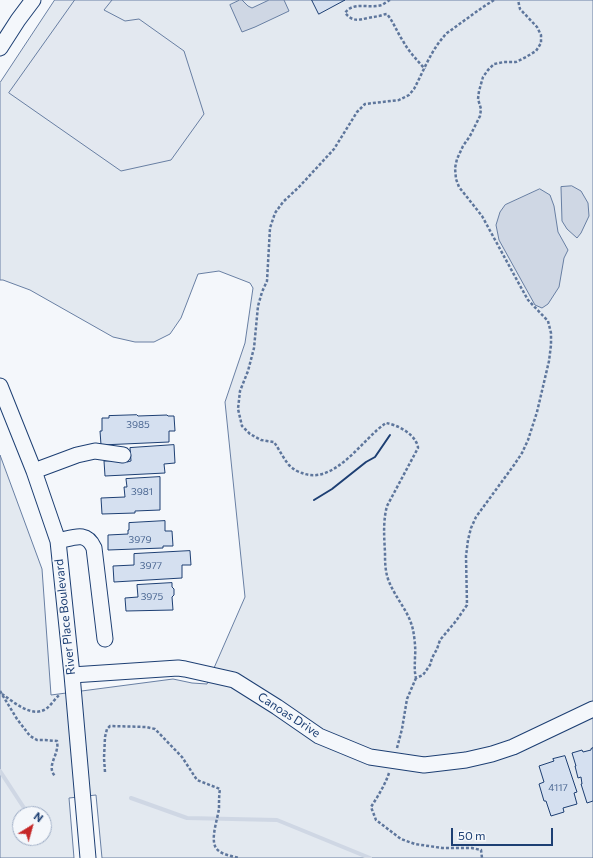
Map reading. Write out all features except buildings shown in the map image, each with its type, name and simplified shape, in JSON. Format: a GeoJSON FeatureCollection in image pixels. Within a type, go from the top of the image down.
{"type":"FeatureCollection","features":[{"type":"Feature","properties":{"kind":"street"},"geometry":{"type":"LineString","coordinates":[[0,48],[33,0]]}},
{"type":"Feature","properties":{"kind":"street","name":"River Place Boulevard"},"geometry":{"type":"LineString","coordinates":[[0,386],[34,471],[58,541],[88,858]]}},
{"type":"Feature","properties":{"kind":"street"},"geometry":{"type":"LineString","coordinates":[[34,471],[77,454],[95,451],[123,455]]}},
{"type":"Feature","properties":{"kind":"street"},"geometry":{"type":"LineString","coordinates":[[58,541],[78,536],[85,537],[92,543],[94,548],[105,639]]}},
{"type":"Feature","properties":{"kind":"street","name":"Canoas Drive"},"geometry":{"type":"LineString","coordinates":[[72,680],[178,668],[234,680],[319,736],[370,757],[424,765],[466,760],[492,754],[513,747],[593,710]]}},
{"type":"Feature","properties":{"kind":"path"},"geometry":{"type":"LineString","coordinates":[[390,0],[381,5],[354,7],[348,9],[345,13],[349,17],[357,20],[387,14],[392,20],[408,49],[425,69]]}},
{"type":"Feature","properties":{"kind":"path"},"geometry":{"type":"LineString","coordinates":[[396,751],[402,729],[407,699],[416,678],[416,654],[412,626],[405,610],[397,598],[385,567],[383,536],[384,515],[386,506],[418,448],[416,441],[403,429],[393,424],[386,423],[373,433],[335,469],[318,475],[307,475],[290,467],[274,442],[261,440],[250,434],[242,426],[238,409],[240,391],[248,371],[254,348],[258,306],[267,281],[270,228],[275,213],[282,202],[299,187],[334,149],[357,112],[365,104],[399,100],[409,95],[414,90],[437,44],[447,32],[494,0]]}},
{"type":"Feature","properties":{"kind":"path"},"geometry":{"type":"LineString","coordinates":[[416,678],[423,675],[430,665],[440,640],[467,605],[466,556],[471,528],[476,518],[522,453],[537,412],[549,361],[551,333],[548,321],[528,300],[482,216],[459,187],[456,179],[455,168],[456,159],[480,116],[481,109],[478,99],[478,91],[483,77],[494,64],[516,62],[536,51],[541,43],[542,35],[537,27],[520,9],[518,0]]}},
{"type":"Feature","properties":{"kind":"path"},"geometry":{"type":"LineString","coordinates":[[0,692],[22,709],[36,712],[45,710],[52,704],[72,680]]}},
{"type":"Feature","properties":{"kind":"path"},"geometry":{"type":"LineString","coordinates":[[0,692],[30,736],[38,740],[56,742],[58,748],[51,765],[52,773],[55,776]]}},
{"type":"Feature","properties":{"kind":"path"},"geometry":{"type":"LineString","coordinates":[[105,772],[105,737],[106,730],[110,726],[146,727],[155,729],[182,757],[197,780],[220,789],[214,834],[215,846],[221,852],[239,858]]}},
{"type":"Feature","properties":{"kind":"path"},"geometry":{"type":"LineString","coordinates":[[389,772],[371,807],[376,820],[401,839],[408,842],[442,848],[472,848],[481,850],[482,858]]}},
{"type":"Feature","properties":{"kind":"shaded area"},"geometry":{"type":"Polygon","coordinates":[[[55,0],[593,0],[593,858],[102,858],[96,795],[69,798],[74,858],[0,858],[0,455],[42,569],[51,695],[173,679],[207,684],[245,597],[225,402],[245,343],[253,288],[250,283],[219,271],[198,274],[181,318],[170,334],[154,342],[135,342],[113,337],[30,290],[0,280],[0,83],[55,0]]]}},
{"type":"Feature","properties":{"kind":"shaded area"},"geometry":{"type":"Polygon","coordinates":[[[75,0],[112,0],[104,10],[125,21],[139,19],[184,51],[204,114],[171,160],[121,171],[9,93],[75,0]]]}},
{"type":"Feature","properties":{"kind":"shaded area"},"geometry":{"type":"Polygon","coordinates":[[[240,0],[252,8],[269,0],[284,0],[289,11],[242,32],[230,5],[240,0]]]}},
{"type":"Feature","properties":{"kind":"shaded area"},"geometry":{"type":"Polygon","coordinates":[[[572,186],[581,191],[588,203],[589,216],[577,238],[567,229],[562,221],[561,187],[572,186]]]}},
{"type":"Feature","properties":{"kind":"shaded area"},"geometry":{"type":"Polygon","coordinates":[[[540,189],[550,195],[554,206],[558,232],[568,250],[564,258],[559,287],[548,304],[542,308],[535,305],[499,240],[496,225],[500,212],[505,205],[540,189]]]}},
{"type":"Feature","properties":{"kind":"waterway"},"geometry":{"type":"LineString","coordinates":[[0,771],[23,806]]}},
{"type":"Feature","properties":{"kind":"waterway"},"geometry":{"type":"LineString","coordinates":[[131,798],[187,818],[277,820],[370,858]]}},
{"type":"Feature","properties":{"kind":"wall"},"geometry":{"type":"LineString","coordinates":[[314,500],[332,489],[366,462],[375,457],[390,435]]}}]}
